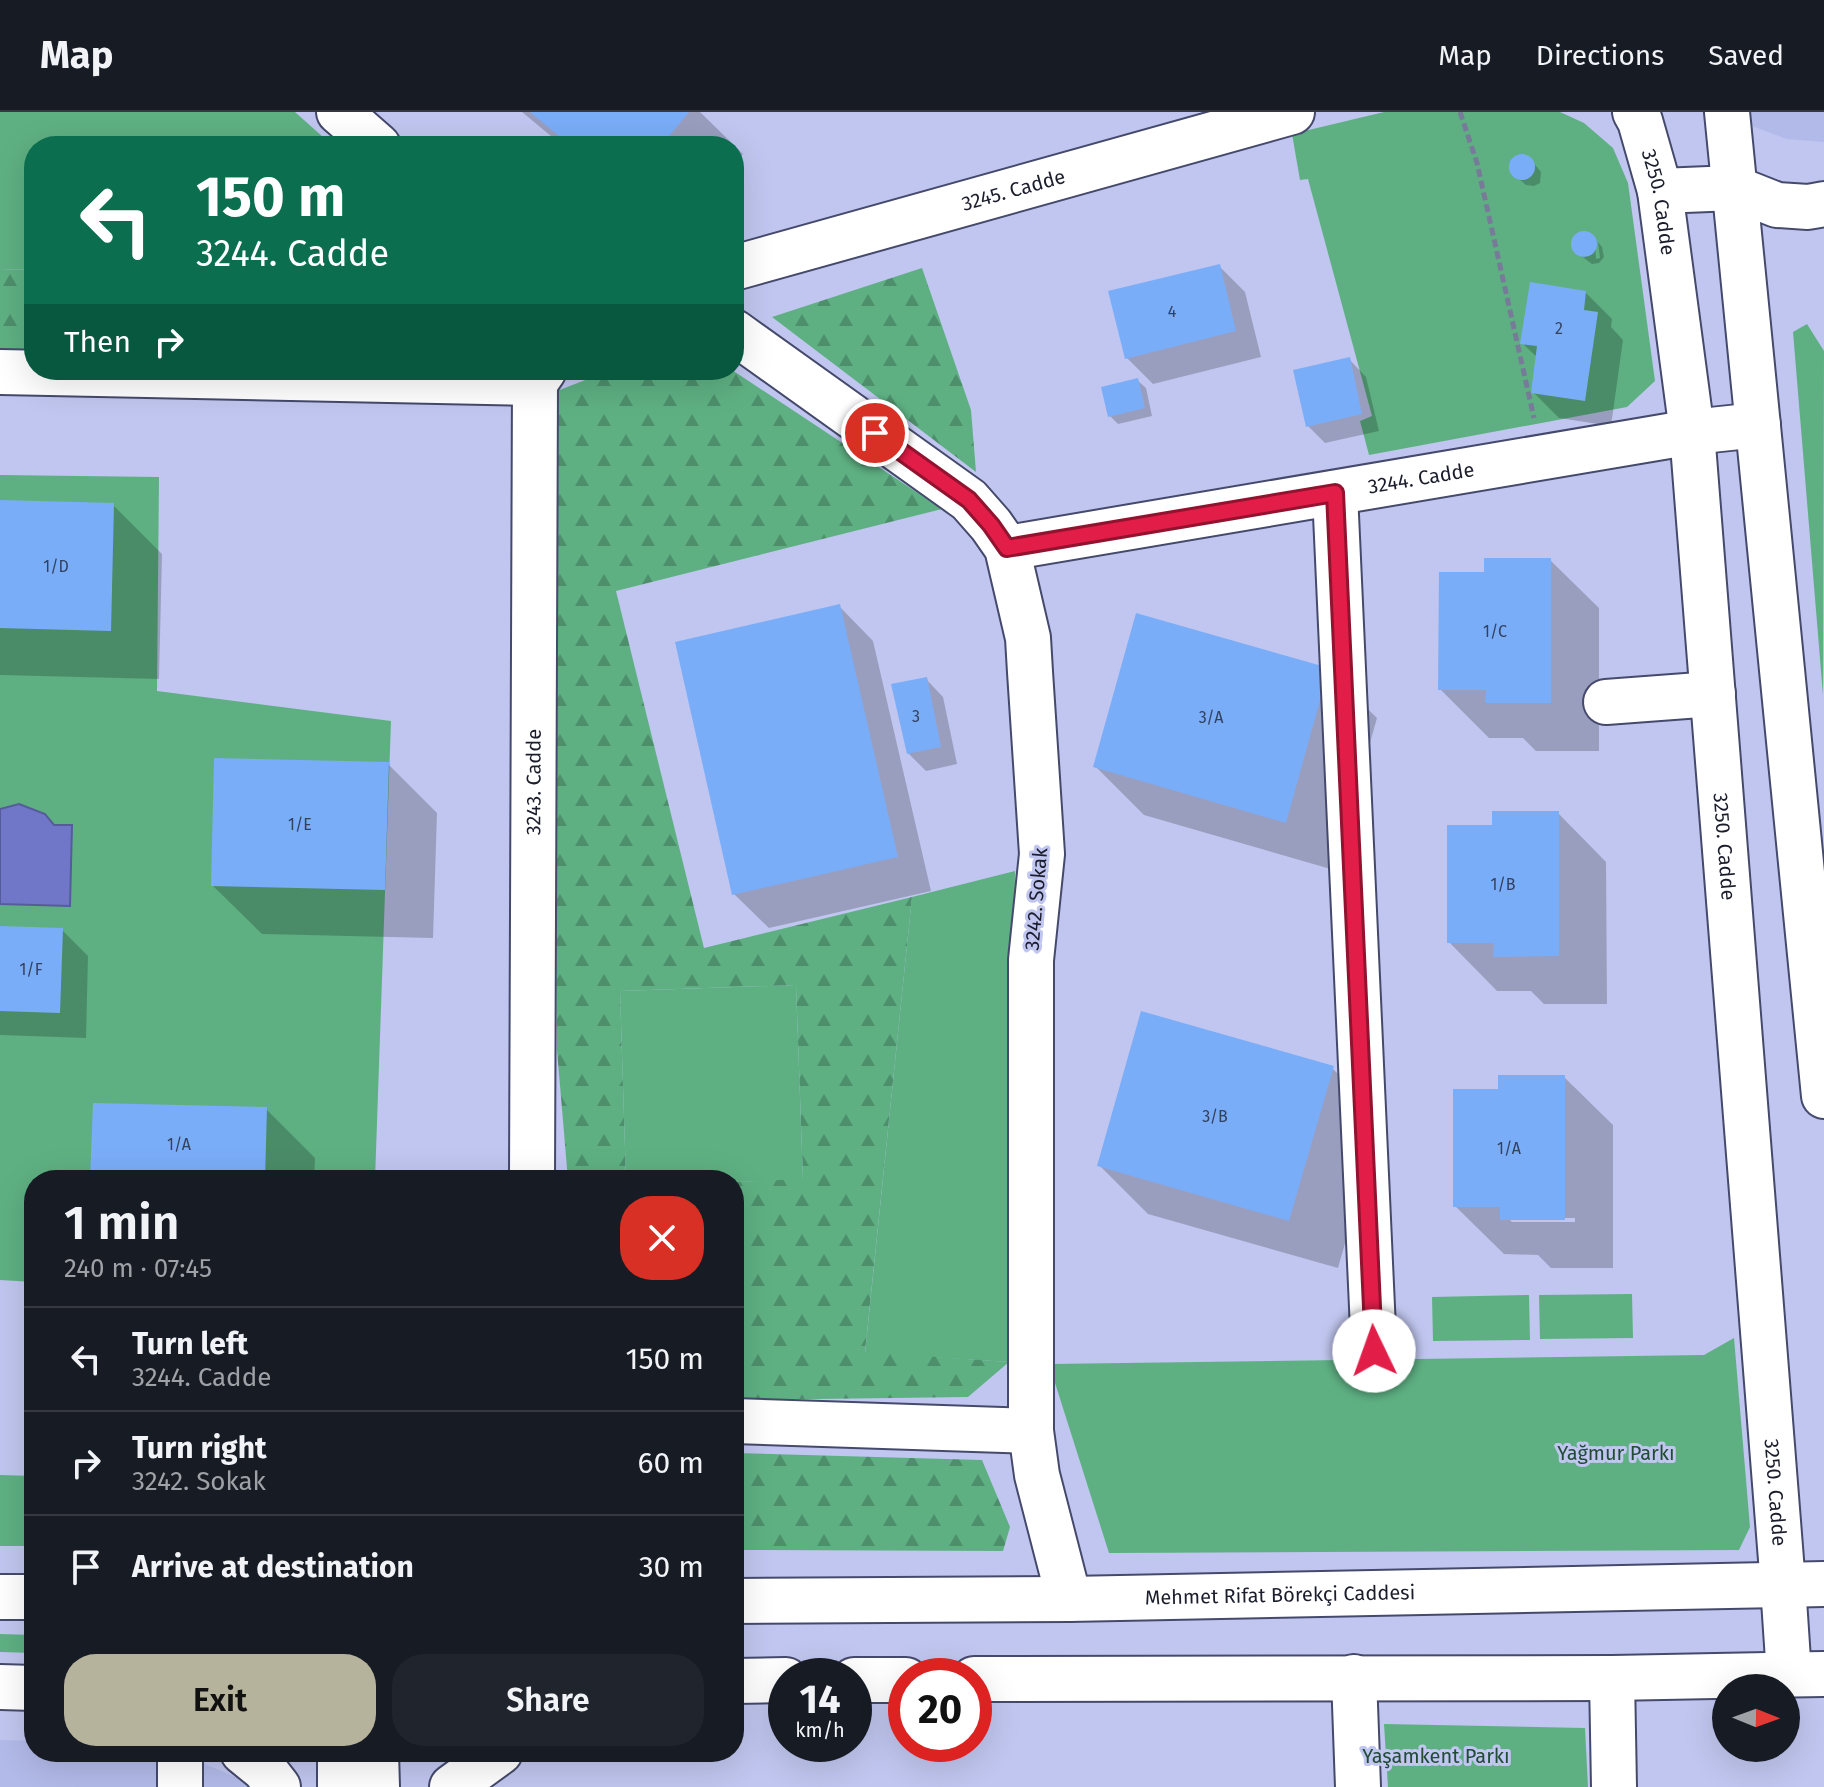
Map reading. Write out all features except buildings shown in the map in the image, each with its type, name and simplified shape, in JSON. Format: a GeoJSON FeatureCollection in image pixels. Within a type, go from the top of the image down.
{"type":"FeatureCollection","features":[{"type":"Feature","properties":{"kind":"street"},"geometry":{"type":"LineString","coordinates":[[339,112],[367,136]]}},
{"type":"Feature","properties":{"kind":"street","name":"3245. Cadde"},"geometry":{"type":"LineString","coordinates":[[744,265],[1292,112]]}},
{"type":"Feature","properties":{"kind":"street","name":"3250. Cadde"},"geometry":{"type":"LineString","coordinates":[[1635,112],[1660,191],[1692,432],[1713,694],[1804,1584],[1806,1675]]}},
{"type":"Feature","properties":{"kind":"street"},"geometry":{"type":"LineString","coordinates":[[1727,112],[1758,425],[1807,745],[1824,1096]]}},
{"type":"Feature","properties":{"kind":"street"},"geometry":{"type":"LineString","coordinates":[[1660,191],[1734,188],[1777,205],[1808,207],[1824,204]]}},
{"type":"Feature","properties":{"kind":"street","name":"3242. Sokak"},"geometry":{"type":"LineString","coordinates":[[744,339],[969,500],[1007,548],[1028,638],[1042,854],[1031,960],[1031,1431],[1037,1475],[1069,1599]]}},
{"type":"Feature","properties":{"kind":"street"},"geometry":{"type":"LineString","coordinates":[[0,372],[24,372]]}},
{"type":"Feature","properties":{"kind":"street","name":"3243. Cadde"},"geometry":{"type":"LineString","coordinates":[[532,1170],[540,380]]}},
{"type":"Feature","properties":{"kind":"street","name":"3244. Cadde"},"geometry":{"type":"LineString","coordinates":[[1007,548],[1692,432],[1758,425]]}},
{"type":"Feature","properties":{"kind":"street"},"geometry":{"type":"LineString","coordinates":[[1335,493],[1374,1351]]}},
{"type":"Feature","properties":{"kind":"street"},"geometry":{"type":"LineString","coordinates":[[1606,702],[1713,694]]}},
{"type":"Feature","properties":{"kind":"street"},"geometry":{"type":"LineString","coordinates":[[744,1421],[1031,1431]]}},
{"type":"Feature","properties":{"kind":"street","name":"Mehmet Rifat Börekçi Caddesi"},"geometry":{"type":"LineString","coordinates":[[744,1601],[1069,1599],[1804,1584]]}},
{"type":"Feature","properties":{"kind":"street"},"geometry":{"type":"LineString","coordinates":[[0,1597],[24,1597]]}},
{"type":"Feature","properties":{"kind":"street"},"geometry":{"type":"LineString","coordinates":[[992,1679],[1806,1675]]}},
{"type":"Feature","properties":{"kind":"street"},"geometry":{"type":"LineString","coordinates":[[1354,1677],[1358,1787]]}},
{"type":"Feature","properties":{"kind":"street"},"geometry":{"type":"LineString","coordinates":[[1612,1678],[1614,1787]]}},
{"type":"Feature","properties":{"kind":"street"},"geometry":{"type":"LineString","coordinates":[[744,1681],[768,1680]]}},
{"type":"Feature","properties":{"kind":"street"},"geometry":{"type":"LineString","coordinates":[[0,1687],[24,1688]]}},
{"type":"Feature","properties":{"kind":"street"},"geometry":{"type":"LineString","coordinates":[[180,1762],[180,1787]]}},
{"type":"Feature","properties":{"kind":"street"},"geometry":{"type":"LineString","coordinates":[[255,1762],[278,1787]]}},
{"type":"Feature","properties":{"kind":"street"},"geometry":{"type":"LineString","coordinates":[[340,1762],[340,1787]]}},
{"type":"Feature","properties":{"kind":"street"},"geometry":{"type":"LineString","coordinates":[[376,1762],[377,1787]]}},
{"type":"Feature","properties":{"kind":"street"},"geometry":{"type":"LineString","coordinates":[[452,1787],[486,1762]]}},
{"type":"Feature","properties":{"kind":"path"},"geometry":{"type":"LineString","coordinates":[[1460,112],[1477,163],[1543,458]]}},
{"type":"Feature","properties":{"kind":"shaded area"},"geometry":{"type":"Polygon","coordinates":[[[1751,112],[1824,112],[1824,142],[1787,139],[1752,126],[1751,112]]]}},
{"type":"Feature","properties":{"kind":"shaded area"},"geometry":{"type":"Polygon","coordinates":[[[0,1740],[24,1741],[24,1762],[200,1762],[242,1780],[250,1787],[0,1787],[0,1740]]]}},
{"type":"Feature","properties":{"kind":"green space"},"geometry":{"type":"Polygon","coordinates":[[[0,112],[295,112],[322,136],[24,136],[24,270],[0,269],[0,112]]]}},
{"type":"Feature","properties":{"kind":"green space"},"geometry":{"type":"Polygon","coordinates":[[[1384,112],[1560,112],[1584,123],[1613,148],[1628,183],[1655,381],[1627,407],[1369,455],[1360,421],[1372,416],[1308,179],[1300,180],[1292,134],[1384,112]]]}},
{"type":"Feature","properties":{"kind":"green space"},"geometry":{"type":"Polygon","coordinates":[[[922,268],[971,410],[976,472],[772,317],[922,268]]]}},
{"type":"Feature","properties":{"kind":"green space"},"geometry":{"type":"Polygon","coordinates":[[[0,269],[24,270],[24,355],[0,354],[0,269]]]}},
{"type":"Feature","properties":{"kind":"green space"},"geometry":{"type":"Polygon","coordinates":[[[1807,324],[1824,351],[1823,695],[1793,332],[1807,324]]]}},
{"type":"Feature","properties":{"kind":"green space"},"geometry":{"type":"Polygon","coordinates":[[[744,378],[942,509],[616,591],[704,948],[912,897],[865,1352],[1009,1362],[968,1397],[744,1400],[744,1182],[803,1179],[796,985],[620,991],[626,1170],[567,1170],[557,1050],[551,409],[557,391],[585,380],[744,378]]]}},
{"type":"Feature","properties":{"kind":"green space"},"geometry":{"type":"Polygon","coordinates":[[[0,475],[159,477],[157,691],[391,721],[375,1170],[24,1170],[24,1281],[0,1280],[0,475]]]}},
{"type":"Feature","properties":{"kind":"green space"},"geometry":{"type":"Polygon","coordinates":[[[1015,871],[1009,1362],[865,1353],[912,897],[1015,871]]]}},
{"type":"Feature","properties":{"kind":"green space"},"geometry":{"type":"Polygon","coordinates":[[[796,985],[803,1180],[744,1182],[744,1170],[626,1170],[620,991],[796,985]]]}},
{"type":"Feature","properties":{"kind":"green space"},"geometry":{"type":"Polygon","coordinates":[[[1632,1294],[1633,1338],[1540,1339],[1539,1295],[1632,1294]]]}},
{"type":"Feature","properties":{"kind":"green space"},"geometry":{"type":"Polygon","coordinates":[[[1529,1295],[1530,1340],[1433,1341],[1432,1297],[1529,1295]]]}},
{"type":"Feature","properties":{"kind":"green space","name":"Yağmur Parkı"},"geometry":{"type":"Polygon","coordinates":[[[1734,1338],[1750,1527],[1739,1550],[1109,1553],[1049,1364],[1704,1355],[1734,1338]]]}},
{"type":"Feature","properties":{"kind":"green space"},"geometry":{"type":"Polygon","coordinates":[[[744,1453],[982,1460],[1010,1527],[1003,1551],[744,1550],[744,1453]]]}},
{"type":"Feature","properties":{"kind":"green space"},"geometry":{"type":"Polygon","coordinates":[[[0,1475],[24,1476],[24,1546],[0,1546],[0,1475]]]}},
{"type":"Feature","properties":{"kind":"green space"},"geometry":{"type":"Polygon","coordinates":[[[0,1634],[24,1635],[24,1653],[0,1652],[0,1634]]]}},
{"type":"Feature","properties":{"kind":"green space","name":"Yaşamkent Parkı"},"geometry":{"type":"Polygon","coordinates":[[[1384,1724],[1585,1728],[1588,1787],[1388,1787],[1384,1724]]]}},
{"type":"Feature","properties":{"kind":"water"},"geometry":{"type":"Polygon","coordinates":[[[19,804],[45,814],[54,825],[72,825],[70,906],[0,904],[0,809],[19,804]]]}},
{"type":"Feature","properties":{"kind":"route"},"geometry":{"type":"LineString","coordinates":[[875,433],[969,500],[1007,548],[1335,493],[1374,1351]]}}]}
